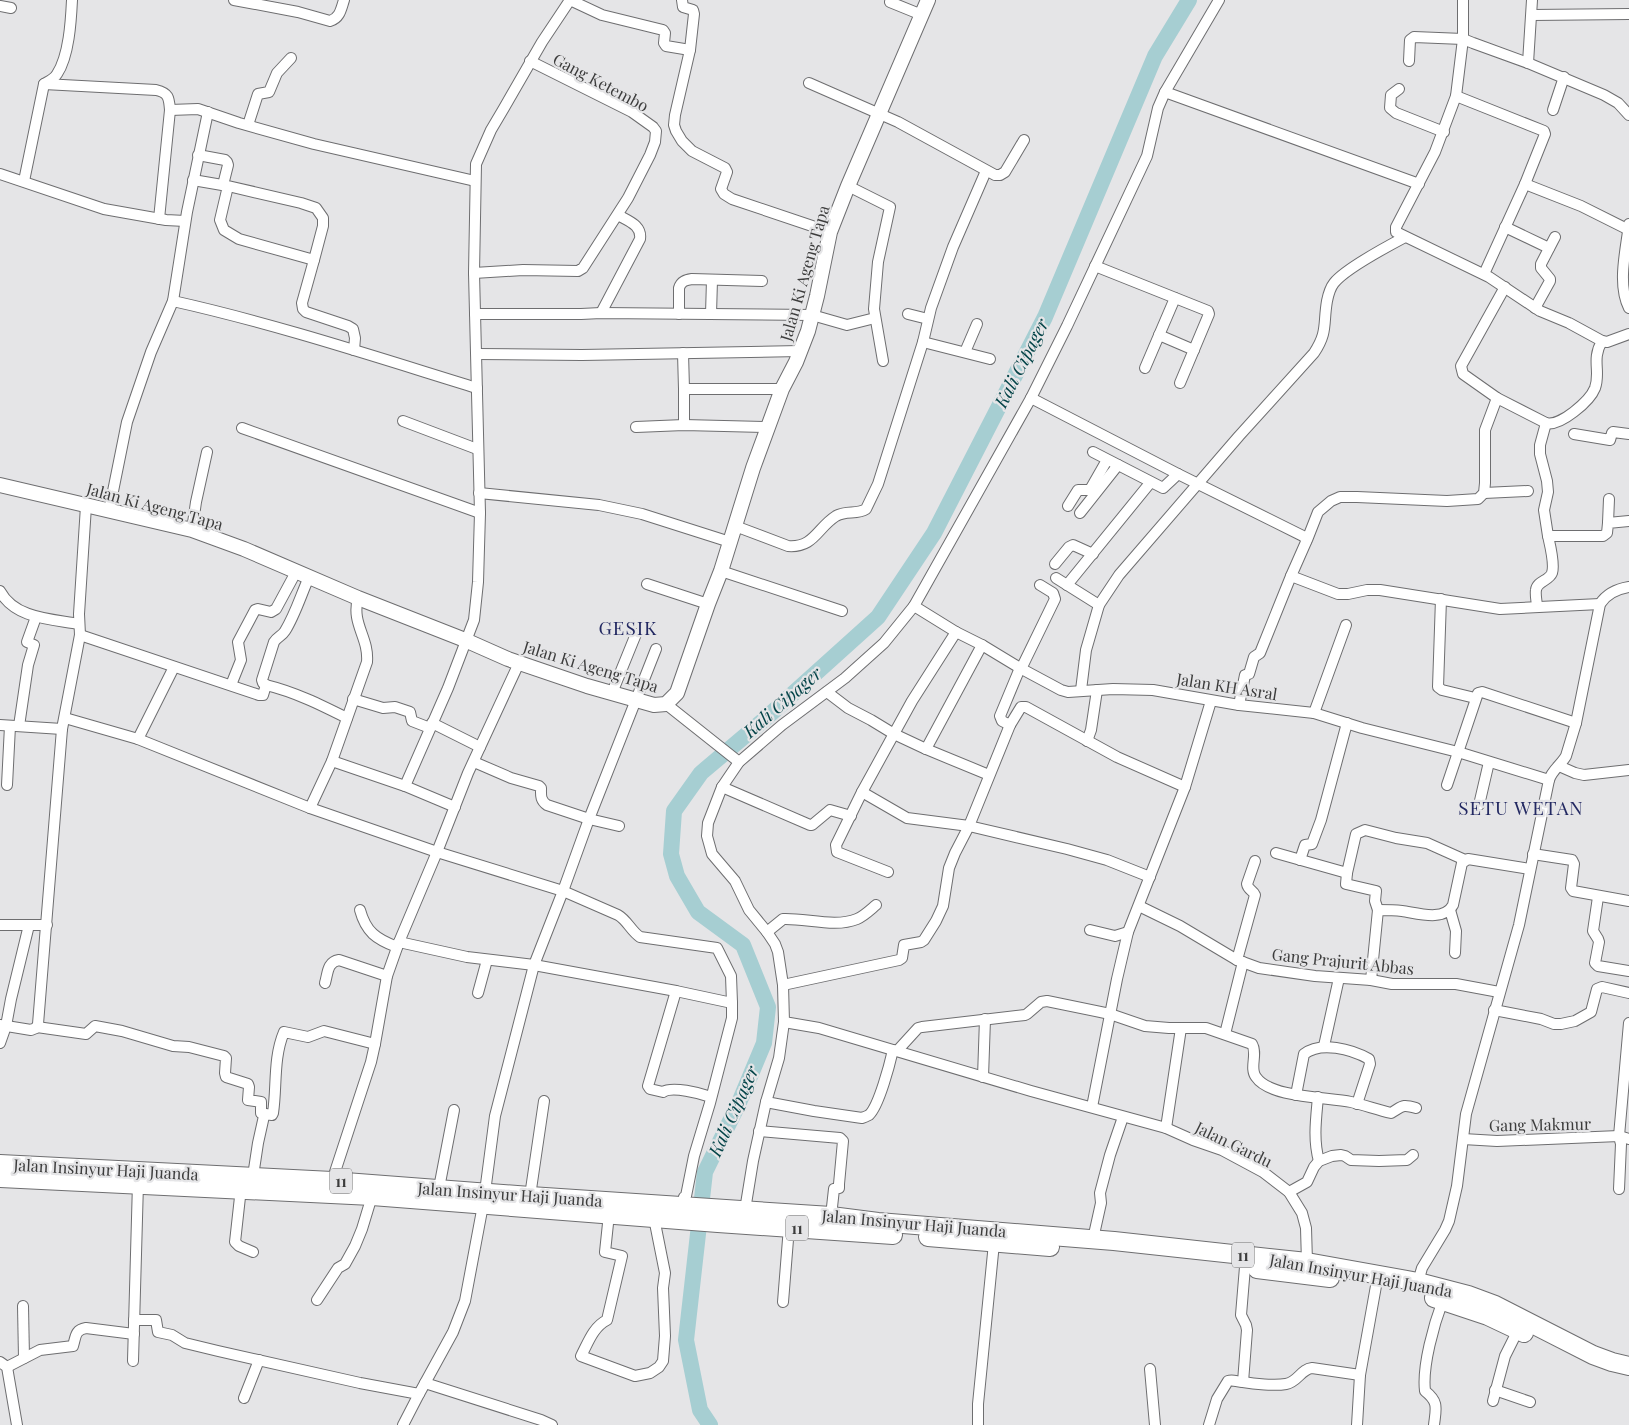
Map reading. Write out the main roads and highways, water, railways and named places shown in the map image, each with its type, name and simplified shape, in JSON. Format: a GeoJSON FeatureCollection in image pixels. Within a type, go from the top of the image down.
{"type":"FeatureCollection","features":[{"type":"Feature","properties":{"kind":"highway","name":"Jalan Insinyur Haji Juanda"},"geometry":{"type":"LineString","coordinates":[[7,1171],[247,1182],[372,1196],[484,1198],[530,1196],[679,1205],[721,1216],[790,1227],[877,1228],[1093,1239],[1114,1247],[1245,1268],[1308,1274],[1416,1293],[1443,1300],[1488,1316],[1590,1360],[1616,1367],[1629,1378]]}},
{"type":"Feature","properties":{"kind":"highway","name":"Jalan Insinyur Haji Juanda"},"geometry":{"type":"LineString","coordinates":[[47,1172],[138,1183],[332,1181],[439,1188],[484,1198],[654,1218],[679,1205]]}},
{"type":"Feature","properties":{"kind":"highway","name":"Jalan Insinyur Haji Juanda"},"geometry":{"type":"LineString","coordinates":[[721,1216],[745,1210],[831,1216],[877,1228],[994,1243],[1114,1247],[1307,1262],[1418,1282],[1468,1295],[1495,1305],[1590,1360]]}},
{"type":"Feature","properties":{"kind":"waterway","name":"Kali Cipager"},"geometry":{"type":"LineString","coordinates":[[710,1425],[700,1410],[686,1340],[705,1172],[738,1105],[764,1043],[768,1007],[743,945],[698,912],[677,876],[671,854],[674,811],[701,773],[766,718],[878,617],[934,533],[1045,317],[1155,56],[1189,0]]}},
{"type":"Feature","properties":{"kind":"district","name":"GESIK"},"geometry":{"type":"Point","coordinates":[628,627]}},
{"type":"Feature","properties":{"kind":"district","name":"SETU WETAN"},"geometry":{"type":"Point","coordinates":[1521,807]}}]}
